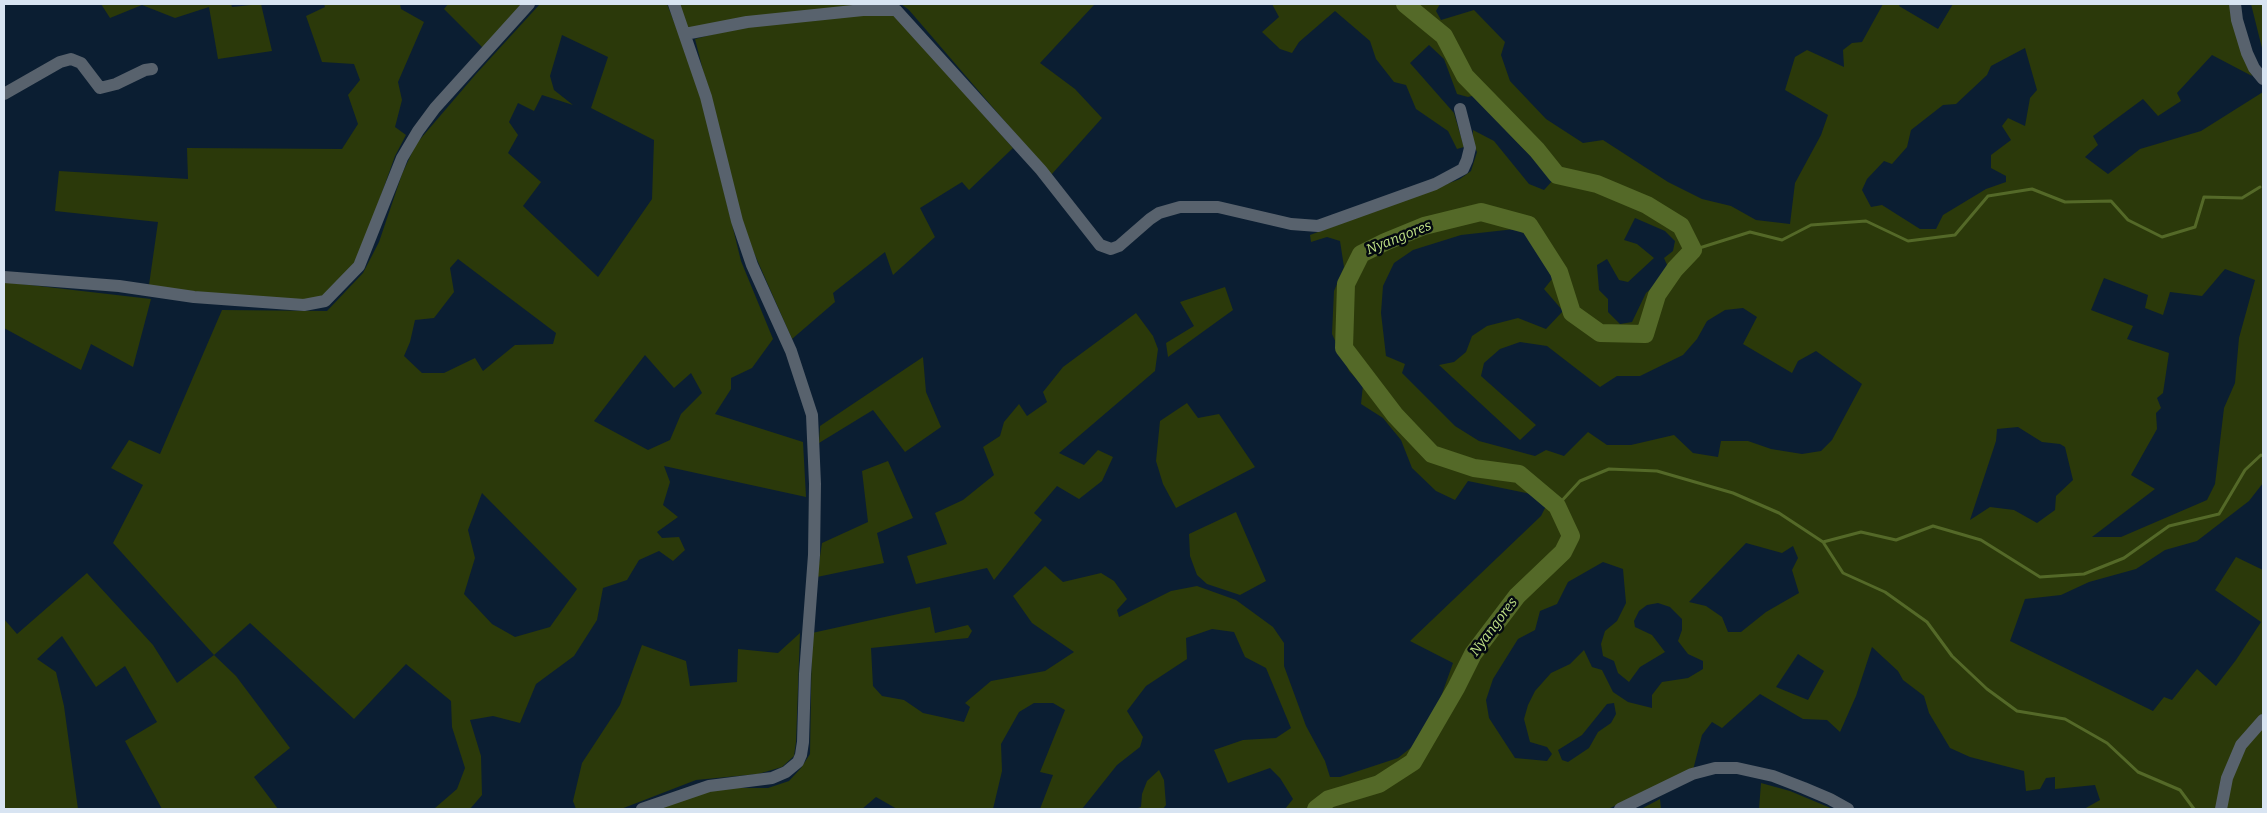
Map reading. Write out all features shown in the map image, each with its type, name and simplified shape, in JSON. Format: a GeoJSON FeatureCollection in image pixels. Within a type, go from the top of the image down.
{"type":"FeatureCollection","features":[{"type":"Feature","properties":{"kind":"street"},"geometry":{"type":"LineString","coordinates":[[4,277],[119,286],[194,297],[304,305],[325,301],[359,266],[402,158],[418,131],[435,108],[529,4]]}},
{"type":"Feature","properties":{"kind":"street"},"geometry":{"type":"LineString","coordinates":[[642,809],[675,796],[709,786],[772,778],[786,772],[798,762],[803,742],[804,674],[814,555],[815,484],[812,415],[798,371],[752,265],[737,221],[706,97],[674,4]]}},
{"type":"Feature","properties":{"kind":"street"},"geometry":{"type":"LineString","coordinates":[[2235,4],[2247,53],[2254,68],[2263,80]]}},
{"type":"Feature","properties":{"kind":"street"},"geometry":{"type":"LineString","coordinates":[[685,34],[747,22],[863,10],[896,10],[1041,170],[1100,245],[1111,249],[1119,246],[1155,216],[1180,207],[1218,207],[1291,224],[1318,226],[1435,184],[1463,169],[1470,154],[1460,109]]}},
{"type":"Feature","properties":{"kind":"street"},"geometry":{"type":"LineString","coordinates":[[4,94],[60,62],[71,59],[81,63],[100,88],[116,84],[145,70],[152,69]]}},
{"type":"Feature","properties":{"kind":"street"},"geometry":{"type":"LineString","coordinates":[[2221,809],[2227,778],[2241,745],[2263,720]]}},
{"type":"Feature","properties":{"kind":"street"},"geometry":{"type":"LineString","coordinates":[[1620,809],[1692,774],[1715,768],[1737,768],[1772,776],[1830,798],[1848,809]]}},
{"type":"Feature","properties":{"kind":"green space"},"geometry":{"type":"Polygon","coordinates":[[[101,4],[231,4],[232,7],[261,4],[272,51],[218,59],[209,7],[175,18],[142,5],[110,18],[101,4]]]}},
{"type":"Feature","properties":{"kind":"green space"},"geometry":{"type":"Polygon","coordinates":[[[324,4],[400,4],[401,9],[424,22],[398,82],[402,100],[395,127],[406,135],[395,156],[363,246],[352,267],[326,295],[309,300],[198,295],[149,285],[158,222],[55,211],[59,171],[188,179],[187,148],[342,149],[358,124],[348,95],[360,80],[354,64],[322,62],[306,16],[325,7],[324,4]]]}},
{"type":"Feature","properties":{"kind":"green space"},"geometry":{"type":"Polygon","coordinates":[[[448,4],[525,4],[483,48],[444,9],[448,4]]]}},
{"type":"Feature","properties":{"kind":"green space"},"geometry":{"type":"Polygon","coordinates":[[[540,4],[667,4],[696,77],[741,261],[773,339],[752,368],[731,378],[731,389],[715,414],[803,442],[806,497],[664,466],[670,482],[663,505],[678,517],[657,532],[662,538],[679,537],[685,550],[673,561],[659,551],[639,560],[627,580],[603,588],[597,620],[574,656],[536,684],[520,723],[493,716],[470,720],[481,756],[482,795],[470,809],[429,809],[435,808],[457,789],[465,768],[452,727],[451,701],[406,664],[354,719],[250,623],[214,655],[113,543],[143,485],[111,468],[129,440],[160,454],[222,310],[327,311],[363,273],[379,242],[402,174],[416,144],[540,4]],[[562,35],[550,76],[554,90],[573,105],[542,95],[534,111],[518,103],[509,122],[518,135],[508,153],[541,182],[523,206],[598,277],[652,199],[654,140],[591,108],[608,57],[562,35]],[[458,259],[450,268],[454,292],[434,318],[415,320],[410,342],[404,356],[422,373],[444,373],[475,358],[483,371],[515,345],[553,344],[556,333],[458,259]],[[645,355],[594,421],[648,450],[670,440],[681,414],[702,393],[691,373],[674,388],[645,355]],[[482,493],[468,530],[475,558],[464,594],[492,624],[515,637],[550,627],[577,589],[482,493]]]}},
{"type":"Feature","properties":{"kind":"green space"},"geometry":{"type":"Polygon","coordinates":[[[678,4],[891,4],[687,28],[678,4]]]}},
{"type":"Feature","properties":{"kind":"green space"},"geometry":{"type":"Polygon","coordinates":[[[901,4],[1094,5],[1040,63],[1075,89],[1102,118],[1051,175],[909,10],[901,4]]]}},
{"type":"Feature","properties":{"kind":"green space"},"geometry":{"type":"Polygon","coordinates":[[[1272,4],[1440,4],[1436,11],[1441,20],[1474,10],[1505,42],[1501,55],[1510,81],[1546,119],[1583,143],[1603,140],[1668,182],[1702,199],[1731,206],[1756,220],[1790,224],[1795,183],[1821,135],[1828,115],[1785,90],[1795,57],[1807,50],[1844,67],[1843,50],[1852,43],[1862,42],[1883,4],[1900,4],[1899,6],[1938,29],[1953,4],[2232,4],[2236,32],[2252,76],[2212,55],[2177,93],[2181,101],[2158,116],[2143,99],[2093,136],[2098,145],[2085,157],[2108,174],[2140,149],[2201,131],[2263,92],[2263,483],[2249,501],[2197,541],[2165,550],[2136,569],[2089,582],[2061,595],[2025,599],[2010,641],[2153,711],[2164,697],[2172,700],[2197,669],[2216,686],[2261,622],[2215,590],[2236,557],[2263,570],[2263,713],[2253,724],[2216,809],[2084,809],[2100,800],[2095,785],[2055,789],[2055,777],[2046,778],[2040,789],[2026,791],[2024,771],[1970,757],[1950,748],[1929,713],[1924,696],[1903,680],[1898,671],[1872,647],[1856,696],[1840,732],[1827,720],[1803,719],[1760,694],[1722,728],[1712,722],[1702,735],[1693,770],[1608,809],[1285,809],[1293,799],[1280,778],[1270,768],[1228,783],[1214,750],[1243,740],[1276,738],[1291,728],[1266,668],[1245,657],[1234,632],[1212,629],[1186,638],[1187,659],[1146,686],[1127,711],[1143,737],[1140,747],[1117,765],[1082,809],[1040,809],[1053,775],[1040,772],[1065,710],[1053,703],[1034,703],[1019,712],[1001,744],[1002,771],[993,809],[897,809],[876,797],[862,809],[654,809],[689,796],[724,788],[768,788],[789,781],[801,768],[810,754],[812,633],[930,607],[935,633],[968,625],[972,631],[968,638],[871,648],[873,686],[882,696],[904,700],[923,713],[964,722],[970,707],[965,703],[991,681],[1045,671],[1074,652],[1032,623],[1013,596],[1045,566],[1063,582],[1101,573],[1114,581],[1127,599],[1117,610],[1119,617],[1171,591],[1197,586],[1236,600],[1273,627],[1284,643],[1284,666],[1306,726],[1325,761],[1330,777],[1340,777],[1398,758],[1418,742],[1432,722],[1453,663],[1410,641],[1541,516],[1547,504],[1531,494],[1468,481],[1455,500],[1436,491],[1412,468],[1401,440],[1383,418],[1361,404],[1363,385],[1349,371],[1332,334],[1334,291],[1344,267],[1340,241],[1327,237],[1311,242],[1310,235],[1460,179],[1471,171],[1477,152],[1473,143],[1473,130],[1494,141],[1529,184],[1544,190],[1554,179],[1515,140],[1476,95],[1468,97],[1457,94],[1444,59],[1429,45],[1410,63],[1454,113],[1464,147],[1457,149],[1448,131],[1416,109],[1406,85],[1394,82],[1376,59],[1370,41],[1335,11],[1299,42],[1292,53],[1280,49],[1262,32],[1279,17],[1272,4]],[[2025,48],[1991,66],[1987,75],[1956,104],[1943,105],[1911,130],[1907,147],[1892,164],[1884,161],[1867,179],[1862,190],[1871,207],[1882,205],[1920,229],[1936,229],[1943,215],[1986,189],[2006,182],[2006,176],[1991,168],[1991,155],[2011,140],[2002,126],[2008,118],[2025,126],[2030,98],[2037,90],[2025,48]],[[1635,218],[1624,240],[1637,244],[1654,258],[1628,282],[1619,280],[1607,259],[1597,265],[1599,290],[1608,299],[1608,312],[1620,324],[1632,322],[1646,293],[1663,278],[1667,265],[1664,258],[1673,251],[1675,241],[1665,231],[1635,218]],[[1515,229],[1461,235],[1413,250],[1394,263],[1383,286],[1381,313],[1386,356],[1405,364],[1402,373],[1455,426],[1479,441],[1535,456],[1546,450],[1564,456],[1588,432],[1607,445],[1631,445],[1674,435],[1693,453],[1718,457],[1721,441],[1748,441],[1771,449],[1802,454],[1821,451],[1832,440],[1862,384],[1816,351],[1798,361],[1792,373],[1743,344],[1757,317],[1743,308],[1725,310],[1707,321],[1697,339],[1683,355],[1640,376],[1617,376],[1600,387],[1547,346],[1520,342],[1500,349],[1484,363],[1481,376],[1536,425],[1520,440],[1439,365],[1454,362],[1466,352],[1472,336],[1487,326],[1518,318],[1546,329],[1563,311],[1544,289],[1556,274],[1532,237],[1515,229]],[[2225,269],[2202,296],[2170,292],[2163,315],[2145,308],[2148,295],[2104,278],[2091,310],[2133,326],[2127,339],[2169,353],[2163,393],[2157,398],[2161,408],[2156,413],[2157,429],[2131,475],[2155,489],[2092,537],[2121,537],[2207,500],[2215,484],[2224,408],[2235,383],[2239,338],[2255,280],[2225,269]],[[2018,427],[1997,429],[1996,441],[1970,520],[1990,507],[2014,510],[2037,523],[2055,510],[2056,496],[2073,480],[2065,447],[2060,444],[2042,442],[2018,427]],[[1746,543],[1689,602],[1706,606],[1722,617],[1728,632],[1741,632],[1766,612],[1799,593],[1792,570],[1798,558],[1793,546],[1782,553],[1746,543]],[[1603,562],[1568,582],[1557,604],[1540,611],[1535,630],[1518,639],[1493,679],[1486,700],[1489,718],[1515,758],[1547,761],[1552,754],[1547,747],[1530,742],[1524,719],[1528,705],[1535,691],[1551,673],[1570,664],[1584,650],[1592,667],[1602,670],[1613,692],[1628,702],[1652,708],[1652,695],[1662,682],[1688,678],[1703,669],[1703,661],[1688,654],[1678,641],[1682,630],[1682,619],[1670,607],[1658,603],[1647,605],[1639,611],[1634,621],[1635,627],[1652,635],[1665,652],[1640,667],[1629,682],[1618,673],[1614,661],[1603,656],[1601,644],[1605,631],[1617,621],[1626,603],[1623,569],[1603,562]],[[1798,654],[1776,687],[1808,700],[1824,671],[1798,654]],[[1614,703],[1607,704],[1582,735],[1558,750],[1562,760],[1568,762],[1589,748],[1598,732],[1611,723],[1616,714],[1614,703]]]}},
{"type":"Feature","properties":{"kind":"green space"},"geometry":{"type":"Polygon","coordinates":[[[2251,4],[2263,4],[2263,52],[2251,4]]]}},
{"type":"Feature","properties":{"kind":"green space"},"geometry":{"type":"Polygon","coordinates":[[[882,12],[896,16],[1013,148],[969,190],[962,182],[920,208],[935,237],[893,275],[885,252],[833,293],[835,302],[792,339],[743,228],[695,39],[745,26],[882,12]]]}},
{"type":"Feature","properties":{"kind":"green space"},"geometry":{"type":"Polygon","coordinates":[[[4,282],[151,299],[133,367],[91,344],[81,370],[4,328],[4,282]]]}},
{"type":"Feature","properties":{"kind":"green space"},"geometry":{"type":"Polygon","coordinates":[[[1225,287],[1233,310],[1168,357],[1166,343],[1194,326],[1180,302],[1225,287]]]}},
{"type":"Feature","properties":{"kind":"green space"},"geometry":{"type":"Polygon","coordinates":[[[1136,313],[1153,336],[1158,349],[1155,371],[1059,453],[1084,465],[1098,450],[1113,457],[1102,481],[1079,499],[1057,486],[1034,513],[1042,520],[994,580],[987,568],[916,584],[907,556],[947,544],[935,513],[963,500],[994,475],[983,447],[1000,436],[1004,422],[1019,404],[1027,416],[1047,402],[1043,392],[1063,367],[1136,313]]]}},
{"type":"Feature","properties":{"kind":"green space"},"geometry":{"type":"Polygon","coordinates":[[[923,357],[926,392],[941,427],[905,452],[873,410],[819,443],[820,426],[923,357]]]}},
{"type":"Feature","properties":{"kind":"green space"},"geometry":{"type":"Polygon","coordinates":[[[1187,403],[1198,418],[1219,414],[1255,467],[1176,508],[1163,484],[1156,461],[1160,421],[1187,403]]]}},
{"type":"Feature","properties":{"kind":"green space"},"geometry":{"type":"Polygon","coordinates":[[[888,461],[913,518],[877,533],[884,563],[817,577],[822,543],[868,522],[862,471],[888,461]]]}},
{"type":"Feature","properties":{"kind":"green space"},"geometry":{"type":"Polygon","coordinates":[[[1236,512],[1266,581],[1240,595],[1207,584],[1197,575],[1190,556],[1189,534],[1236,512]]]}},
{"type":"Feature","properties":{"kind":"green space"},"geometry":{"type":"Polygon","coordinates":[[[87,573],[153,645],[177,683],[214,655],[236,676],[290,748],[254,777],[278,809],[162,809],[125,741],[157,722],[125,666],[96,687],[62,636],[37,659],[56,672],[64,706],[78,809],[4,809],[4,619],[17,634],[87,573]]]}},
{"type":"Feature","properties":{"kind":"green space"},"geometry":{"type":"Polygon","coordinates":[[[800,633],[796,742],[794,756],[782,767],[758,774],[696,780],[621,809],[576,809],[573,801],[582,763],[620,705],[642,645],[686,661],[690,686],[737,682],[738,649],[778,653],[800,633]]]}},
{"type":"Feature","properties":{"kind":"green space"},"geometry":{"type":"Polygon","coordinates":[[[2263,725],[2263,809],[2226,809],[2230,783],[2242,751],[2263,725]]]}},
{"type":"Feature","properties":{"kind":"green space"},"geometry":{"type":"Polygon","coordinates":[[[1159,770],[1164,780],[1166,805],[1163,809],[1135,809],[1141,807],[1142,794],[1147,781],[1159,770]]]}},
{"type":"Feature","properties":{"kind":"green space"},"geometry":{"type":"Polygon","coordinates":[[[1761,783],[1790,791],[1833,809],[1759,809],[1761,783]]]}},
{"type":"Feature","properties":{"kind":"green space"},"geometry":{"type":"Polygon","coordinates":[[[1660,799],[1661,809],[1641,809],[1660,799]]]}},
{"type":"Feature","properties":{"kind":"waterway","name":"Nyangores"},"geometry":{"type":"LineString","coordinates":[[1316,809],[1329,799],[1379,784],[1413,762],[1456,688],[1473,654],[1517,596],[1563,552],[1571,536],[1557,506],[1519,474],[1474,468],[1432,454],[1395,415],[1344,348],[1346,284],[1361,254],[1424,226],[1481,212],[1529,225],[1559,272],[1572,313],[1600,333],[1645,334],[1657,295],[1675,269],[1693,250],[1681,226],[1647,205],[1597,184],[1557,175],[1537,150],[1465,76],[1444,36],[1405,4]]}},
{"type":"Feature","properties":{"kind":"waterway"},"geometry":{"type":"LineString","coordinates":[[1693,250],[1750,232],[1782,240],[1811,225],[1866,221],[1908,241],[1955,235],[1988,196],[2032,189],[2065,202],[2111,201],[2128,220],[2162,237],[2195,227],[2204,197],[2242,198],[2260,187]]}},
{"type":"Feature","properties":{"kind":"waterway"},"geometry":{"type":"LineString","coordinates":[[1823,542],[1861,532],[1896,540],[1933,526],[1981,540],[2040,577],[2084,574],[2124,558],[2169,526],[2219,514],[2245,470],[2261,455],[2263,456]]}},
{"type":"Feature","properties":{"kind":"waterway"},"geometry":{"type":"LineString","coordinates":[[1557,506],[1580,481],[1609,469],[1657,471],[1733,493],[1779,513],[1823,542],[1843,573],[1885,592],[1927,622],[1952,656],[1987,689],[2017,711],[2065,719],[2107,743],[2138,772],[2180,790],[2194,809]]}}]}
